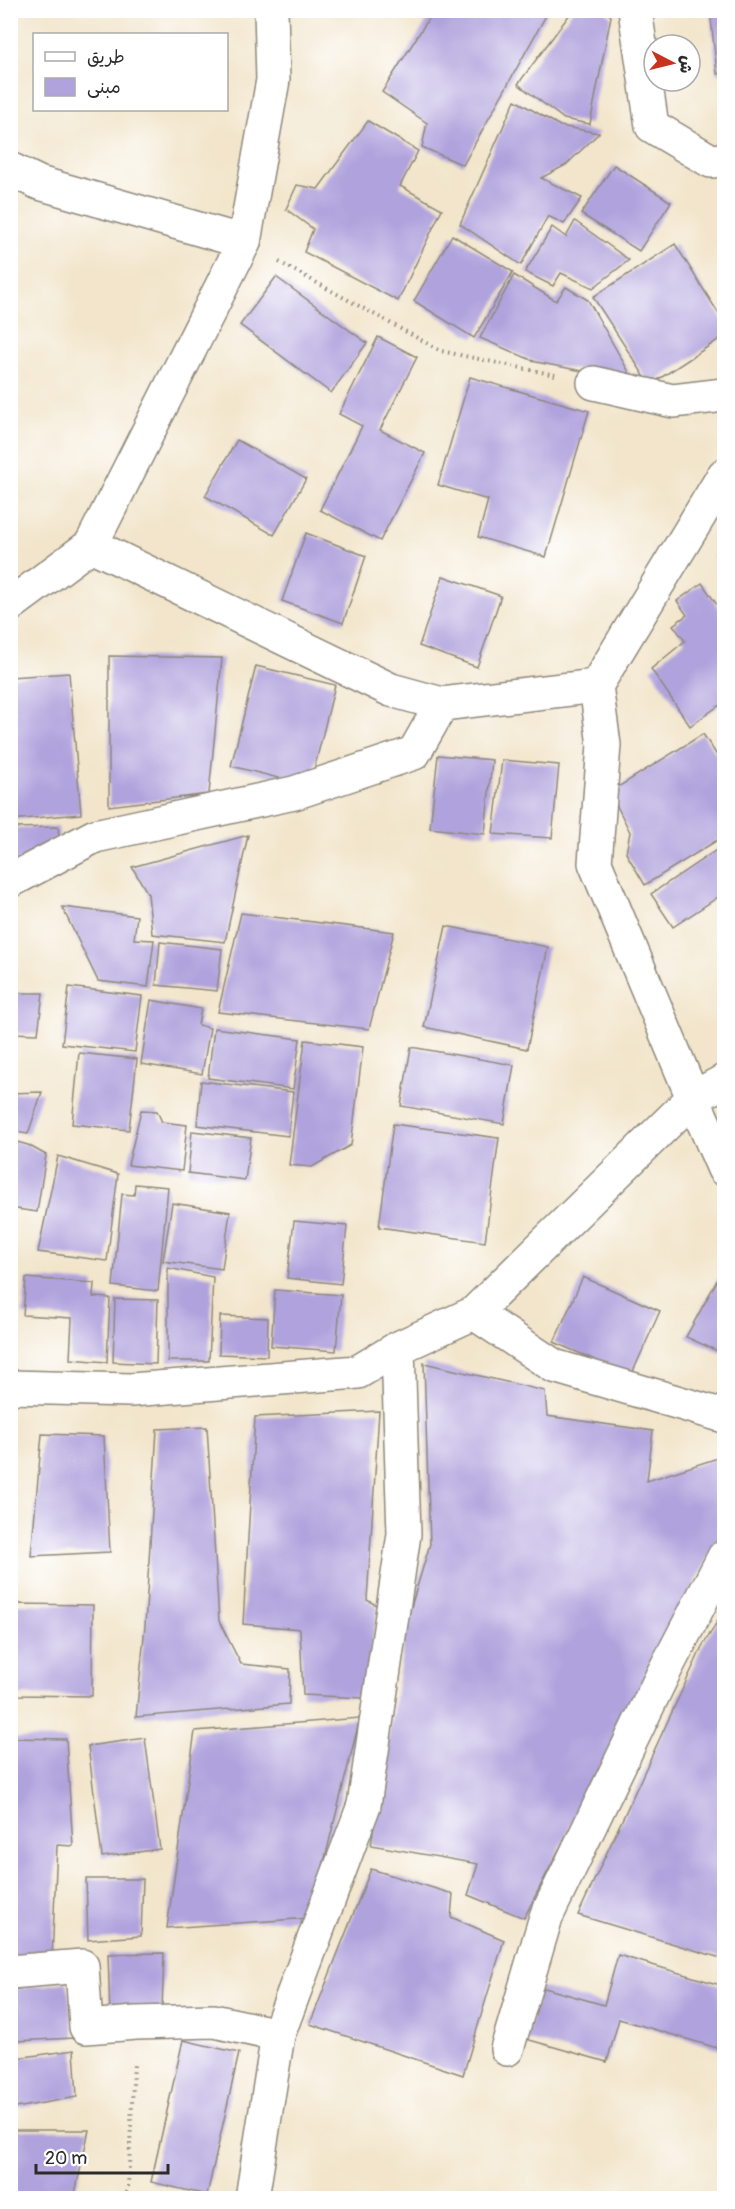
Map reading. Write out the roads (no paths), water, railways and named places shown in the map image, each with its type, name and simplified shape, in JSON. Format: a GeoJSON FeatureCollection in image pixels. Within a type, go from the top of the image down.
{"type":"FeatureCollection","features":[{"type":"Feature","properties":{"kind":"street"},"geometry":{"type":"LineString","coordinates":[[10,605],[91,545],[244,242],[273,80],[271,10]]}},
{"type":"Feature","properties":{"kind":"street"},"geometry":{"type":"LineString","coordinates":[[635,10],[652,126],[711,162],[724,160]]}},
{"type":"Feature","properties":{"kind":"street"},"geometry":{"type":"LineString","coordinates":[[10,169],[39,183],[244,242]]}},
{"type":"Feature","properties":{"kind":"street"},"geometry":{"type":"LineString","coordinates":[[594,383],[673,401],[724,395]]}},
{"type":"Feature","properties":{"kind":"street"},"geometry":{"type":"LineString","coordinates":[[724,475],[596,686],[604,745],[594,863],[724,1169]]}},
{"type":"Feature","properties":{"kind":"street"},"geometry":{"type":"LineString","coordinates":[[91,545],[391,690],[442,704],[596,686]]}},
{"type":"Feature","properties":{"kind":"street"},"geometry":{"type":"LineString","coordinates":[[10,881],[95,836],[294,793],[414,753],[442,704]]}},
{"type":"Feature","properties":{"kind":"street"},"geometry":{"type":"LineString","coordinates":[[10,1387],[131,1390],[358,1372],[398,1348],[474,1313],[693,1098],[724,1081]]}},
{"type":"Feature","properties":{"kind":"street"},"geometry":{"type":"LineString","coordinates":[[474,1313],[554,1366],[724,1416]]}},
{"type":"Feature","properties":{"kind":"street"},"geometry":{"type":"LineString","coordinates":[[252,2199],[278,2035],[364,1805],[404,1534],[398,1348]]}},
{"type":"Feature","properties":{"kind":"street"},"geometry":{"type":"LineString","coordinates":[[507,2049],[546,1917],[663,1674],[724,1557]]}},
{"type":"Feature","properties":{"kind":"street"},"geometry":{"type":"LineString","coordinates":[[10,1972],[82,1966],[86,2027],[214,2021],[278,2035]]}}]}
